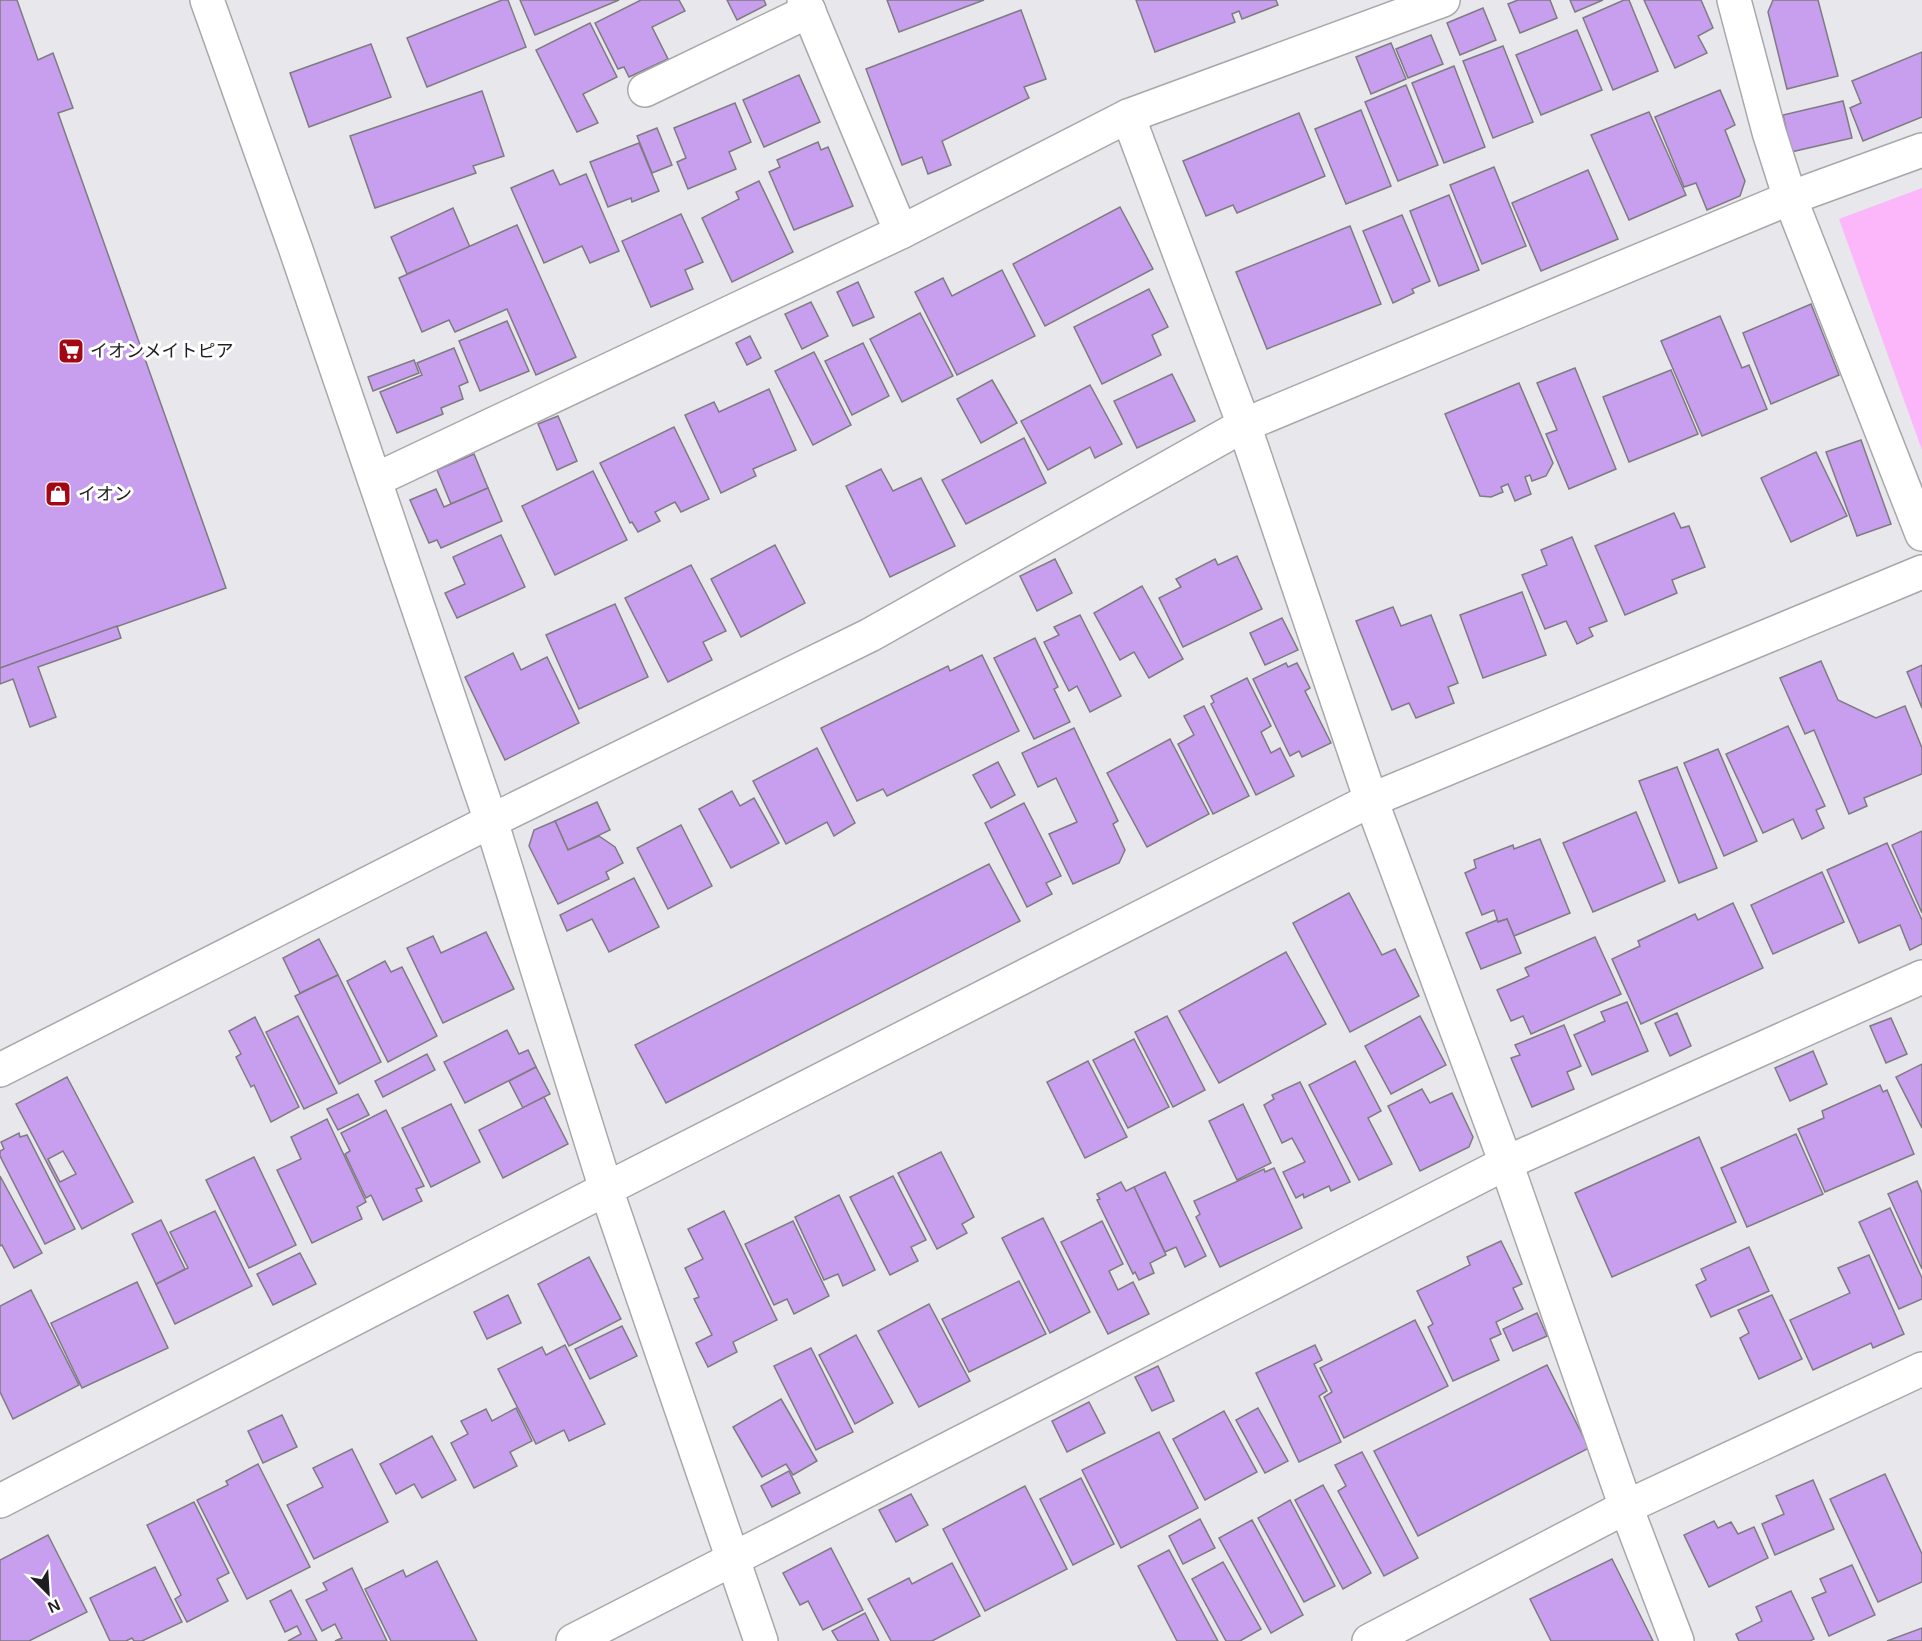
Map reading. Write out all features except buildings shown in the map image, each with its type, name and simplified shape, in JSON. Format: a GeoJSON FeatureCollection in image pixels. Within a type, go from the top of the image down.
{"type":"FeatureCollection","features":[{"type":"Feature","properties":{"kind":"street"},"geometry":{"type":"LineString","coordinates":[[207,0],[299,258],[491,821],[606,1189],[761,1641]]}},
{"type":"Feature","properties":{"kind":"street"},"geometry":{"type":"LineString","coordinates":[[375,480],[901,232],[1128,116],[1443,0]]}},
{"type":"Feature","properties":{"kind":"street"},"geometry":{"type":"LineString","coordinates":[[1734,0],[1769,132],[1790,198],[1922,534]]}},
{"type":"Feature","properties":{"kind":"street"},"geometry":{"type":"LineString","coordinates":[[645,90],[806,6],[901,232]]}},
{"type":"Feature","properties":{"kind":"street"},"geometry":{"type":"LineString","coordinates":[[1128,116],[1244,425],[1371,800],[1506,1163],[1626,1507],[1677,1641]]}},
{"type":"Feature","properties":{"kind":"street"},"geometry":{"type":"LineString","coordinates":[[0,1070],[491,821],[870,635],[1244,425],[1790,198],[1922,150]]}},
{"type":"Feature","properties":{"kind":"street"},"geometry":{"type":"LineString","coordinates":[[0,1501],[606,1189],[1371,800],[1922,572]]}},
{"type":"Feature","properties":{"kind":"street"},"geometry":{"type":"LineString","coordinates":[[573,1641],[1506,1163],[1922,977]]}},
{"type":"Feature","properties":{"kind":"street"},"geometry":{"type":"LineString","coordinates":[[1369,1641],[1626,1507],[1922,1369]]}},
{"type":"Feature","properties":{"kind":"shaded area"},"geometry":{"type":"Polygon","coordinates":[[[1922,188],[1922,450],[1839,219],[1922,188]]]}},
{"type":"Feature","properties":{"kind":"place","name":"イオンメイトピア"},"geometry":{"type":"Point","coordinates":[71,351]}},
{"type":"Feature","properties":{"kind":"place","name":"イオン"},"geometry":{"type":"Point","coordinates":[58,494]}}]}
